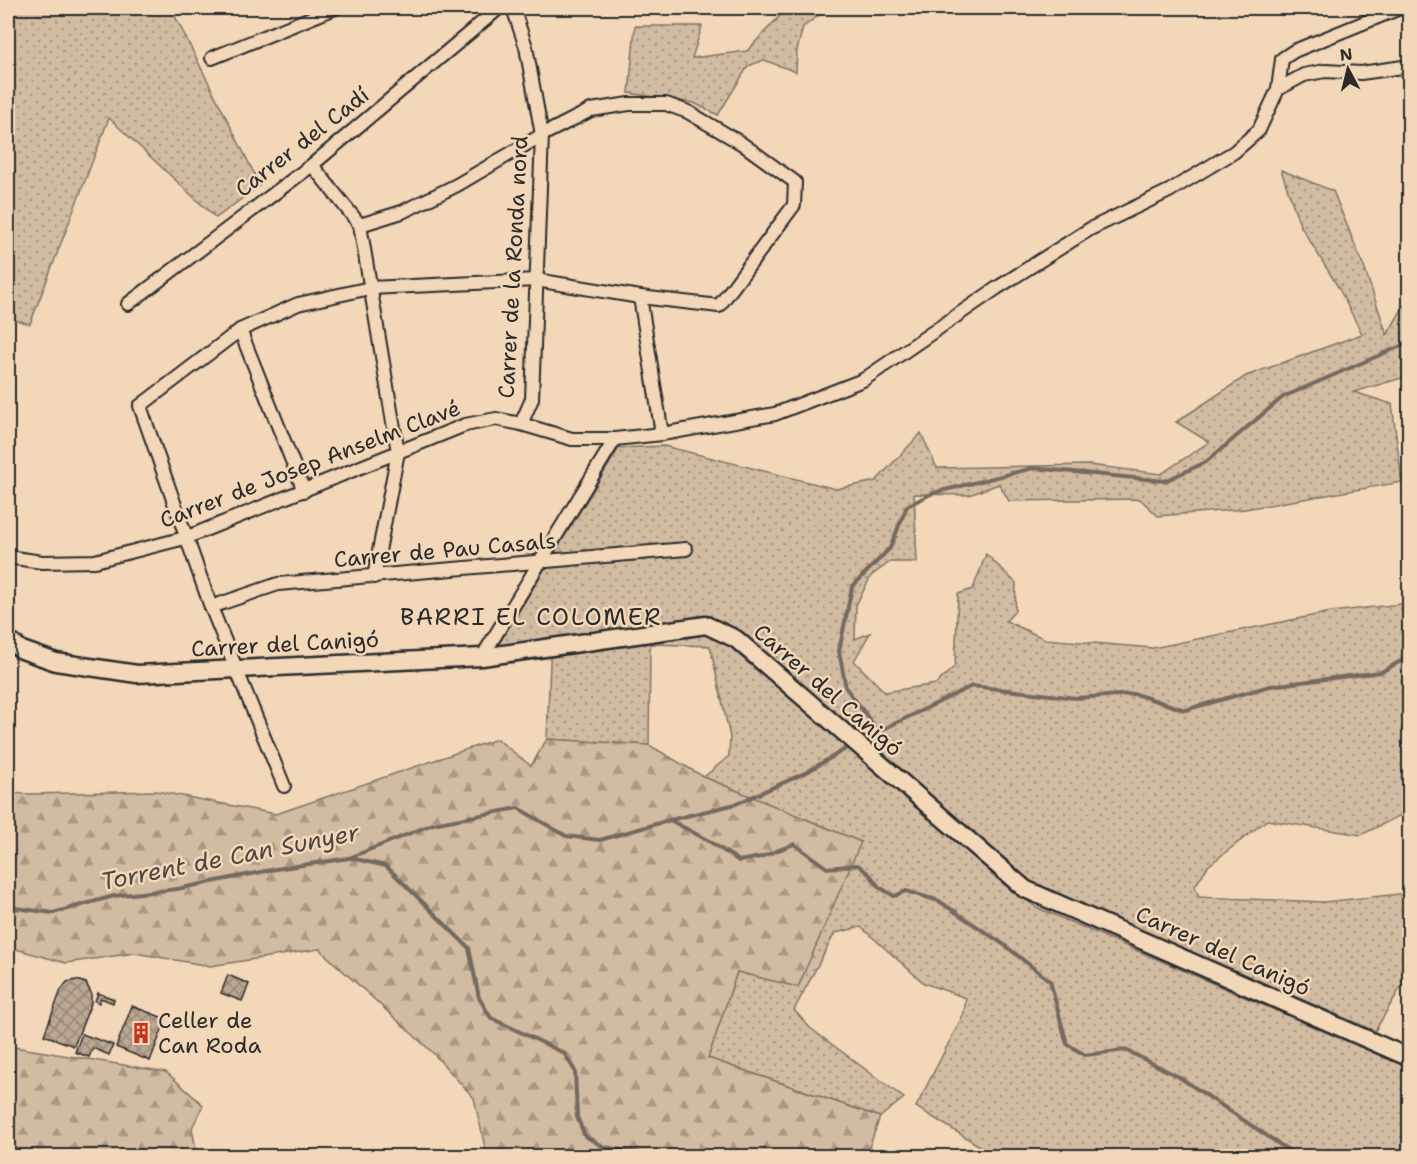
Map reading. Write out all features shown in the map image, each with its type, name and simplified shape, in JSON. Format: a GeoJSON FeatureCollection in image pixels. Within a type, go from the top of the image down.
{"type":"FeatureCollection","features":[{"type":"Feature","properties":{"kind":"street"},"geometry":{"type":"LineString","coordinates":[[212,58],[335,8]]}},
{"type":"Feature","properties":{"kind":"street","name":"Carrer del Cadí"},"geometry":{"type":"LineString","coordinates":[[128,303],[312,165],[499,8]]}},
{"type":"Feature","properties":{"kind":"street","name":"Carrer de la Ronda nord"},"geometry":{"type":"LineString","coordinates":[[513,8],[526,47],[542,135],[532,399],[521,424]]}},
{"type":"Feature","properties":{"kind":"street","name":"Carrer de Josep Anselm Clavé"},"geometry":{"type":"LineString","coordinates":[[8,557],[42,562],[95,561],[185,538],[465,425],[496,419],[572,439],[615,439],[662,434],[775,414],[862,380],[1090,229],[1169,192],[1234,152],[1259,130],[1278,89],[1282,59],[1294,51],[1400,8]]}},
{"type":"Feature","properties":{"kind":"street"},"geometry":{"type":"LineString","coordinates":[[1278,89],[1304,75],[1325,71],[1361,73],[1410,66]]}},
{"type":"Feature","properties":{"kind":"street"},"geometry":{"type":"LineString","coordinates":[[284,786],[211,607],[140,406],[240,330],[298,304],[370,288],[536,280],[640,297],[719,306],[794,205],[795,182],[741,143],[688,112],[666,104],[629,104],[591,110],[421,203],[402,212],[360,225]]}},
{"type":"Feature","properties":{"kind":"street"},"geometry":{"type":"LineString","coordinates":[[312,165],[360,225],[398,452],[374,578]]}},
{"type":"Feature","properties":{"kind":"street"},"geometry":{"type":"LineString","coordinates":[[640,297],[662,434]]}},
{"type":"Feature","properties":{"kind":"street"},"geometry":{"type":"LineString","coordinates":[[240,330],[304,490]]}},
{"type":"Feature","properties":{"kind":"street"},"geometry":{"type":"LineString","coordinates":[[482,657],[615,439]]}},
{"type":"Feature","properties":{"kind":"street","name":"Carrer de Pau Casals"},"geometry":{"type":"LineString","coordinates":[[211,607],[278,584],[374,578],[686,549]]}},
{"type":"Feature","properties":{"kind":"street","name":"Carrer del Canigó"},"geometry":{"type":"LineString","coordinates":[[8,640],[22,650],[56,662],[137,674],[482,657],[706,625],[736,639],[1025,889],[1410,1058]]}},
{"type":"Feature","properties":{"kind":"green space"},"geometry":{"type":"Polygon","coordinates":[[[8,8],[171,8],[260,185],[216,218],[109,118],[30,324],[8,318],[8,8]]]}},
{"type":"Feature","properties":{"kind":"green space"},"geometry":{"type":"Polygon","coordinates":[[[787,8],[829,8],[803,27],[797,50],[796,72],[764,60],[748,66],[718,115],[694,103],[629,93],[635,26],[702,26],[692,58],[747,51],[787,8]]]}},
{"type":"Feature","properties":{"kind":"green space"},"geometry":{"type":"Polygon","coordinates":[[[1281,170],[1333,191],[1364,267],[1387,335],[1409,297],[1409,379],[1405,377],[1354,392],[1392,404],[1402,482],[1245,509],[1158,516],[1140,499],[1009,501],[999,484],[969,495],[914,494],[917,562],[890,562],[871,576],[856,605],[855,639],[870,633],[854,661],[885,692],[936,684],[955,666],[958,594],[973,589],[986,554],[1016,583],[1015,611],[1006,621],[1045,639],[1153,648],[1331,612],[1409,603],[1409,811],[1361,835],[1267,820],[1208,866],[1195,886],[1199,897],[1324,902],[1409,893],[1409,973],[1375,1031],[1036,885],[990,874],[1036,907],[1409,1068],[1409,1156],[996,1156],[916,1107],[964,1013],[966,998],[924,983],[861,927],[835,933],[794,1010],[810,1028],[904,1098],[880,1117],[708,1058],[737,972],[861,842],[704,777],[729,756],[730,737],[710,646],[650,644],[649,745],[547,739],[551,637],[497,647],[619,448],[664,446],[836,489],[876,481],[921,433],[937,468],[1089,465],[1161,474],[1209,442],[1176,422],[1246,376],[1362,334],[1337,285],[1300,225],[1281,170]]]}},
{"type":"Feature","properties":{"kind":"green space"},"geometry":{"type":"Polygon","coordinates":[[[497,739],[531,766],[547,739],[649,745],[704,777],[861,842],[798,987],[737,972],[708,1058],[880,1117],[866,1156],[487,1156],[474,1098],[432,1052],[319,949],[210,966],[135,953],[66,963],[8,947],[8,793],[156,791],[276,814],[497,739]]]}},
{"type":"Feature","properties":{"kind":"green space"},"geometry":{"type":"Polygon","coordinates":[[[8,1046],[166,1072],[203,1105],[192,1128],[197,1156],[8,1156],[8,1046]]]}},
{"type":"Feature","properties":{"kind":"building"},"geometry":{"type":"Polygon","coordinates":[[[228,975],[249,984],[242,1001],[221,993],[228,975]]]}},
{"type":"Feature","properties":{"kind":"building"},"geometry":{"type":"Polygon","coordinates":[[[76,980],[86,983],[91,993],[91,1003],[74,1046],[44,1035],[61,990],[67,982],[76,980]]]}},
{"type":"Feature","properties":{"kind":"building"},"geometry":{"type":"Polygon","coordinates":[[[98,993],[114,999],[113,1003],[101,998],[99,1003],[95,1001],[98,993]]]}},
{"type":"Feature","properties":{"kind":"building","name":"Celler de Can Roda"},"geometry":{"type":"Polygon","coordinates":[[[132,1006],[166,1019],[150,1061],[116,1047],[132,1006]]]}},
{"type":"Feature","properties":{"kind":"building"},"geometry":{"type":"Polygon","coordinates":[[[82,1034],[113,1045],[109,1055],[93,1048],[89,1057],[75,1052],[82,1034]]]}},
{"type":"Feature","properties":{"kind":"waterway"},"geometry":{"type":"LineString","coordinates":[[878,731],[846,688],[839,651],[852,587],[890,548],[907,506],[933,493],[1033,468],[1165,481],[1206,462],[1283,397],[1410,342]]}},
{"type":"Feature","properties":{"kind":"waterway","name":"Torrent de Can Sunyer"},"geometry":{"type":"LineString","coordinates":[[861,740],[972,686],[1076,698],[1135,694],[1185,710],[1270,686],[1381,672],[1410,656]]}},
{"type":"Feature","properties":{"kind":"waterway","name":"Torrent de Can Sunyer"},"geometry":{"type":"LineString","coordinates":[[8,907],[53,913],[114,896],[177,889],[276,869],[349,858],[433,824],[518,808],[566,836],[600,840],[736,804],[807,772],[852,745]]}},
{"type":"Feature","properties":{"kind":"waterway"},"geometry":{"type":"LineString","coordinates":[[670,820],[709,841],[739,861],[761,857],[794,844],[827,868],[858,865],[879,887],[894,896],[906,891],[939,901],[1003,944],[1050,981],[1067,1044],[1085,1055],[1126,1050],[1179,1077],[1297,1156]]}},
{"type":"Feature","properties":{"kind":"waterway"},"geometry":{"type":"LineString","coordinates":[[351,858],[386,866],[469,948],[479,998],[491,1018],[564,1053],[575,1071],[577,1117],[585,1136],[604,1147],[656,1156]]}},
{"type":"Feature","properties":{"kind":"place","name":"Celler de Can Roda"},"geometry":{"type":"Point","coordinates":[141,1033]}},
{"type":"Feature","properties":{"kind":"district","name":"BARRI EL COLOMER"},"geometry":{"type":"Point","coordinates":[531,617]}}]}
